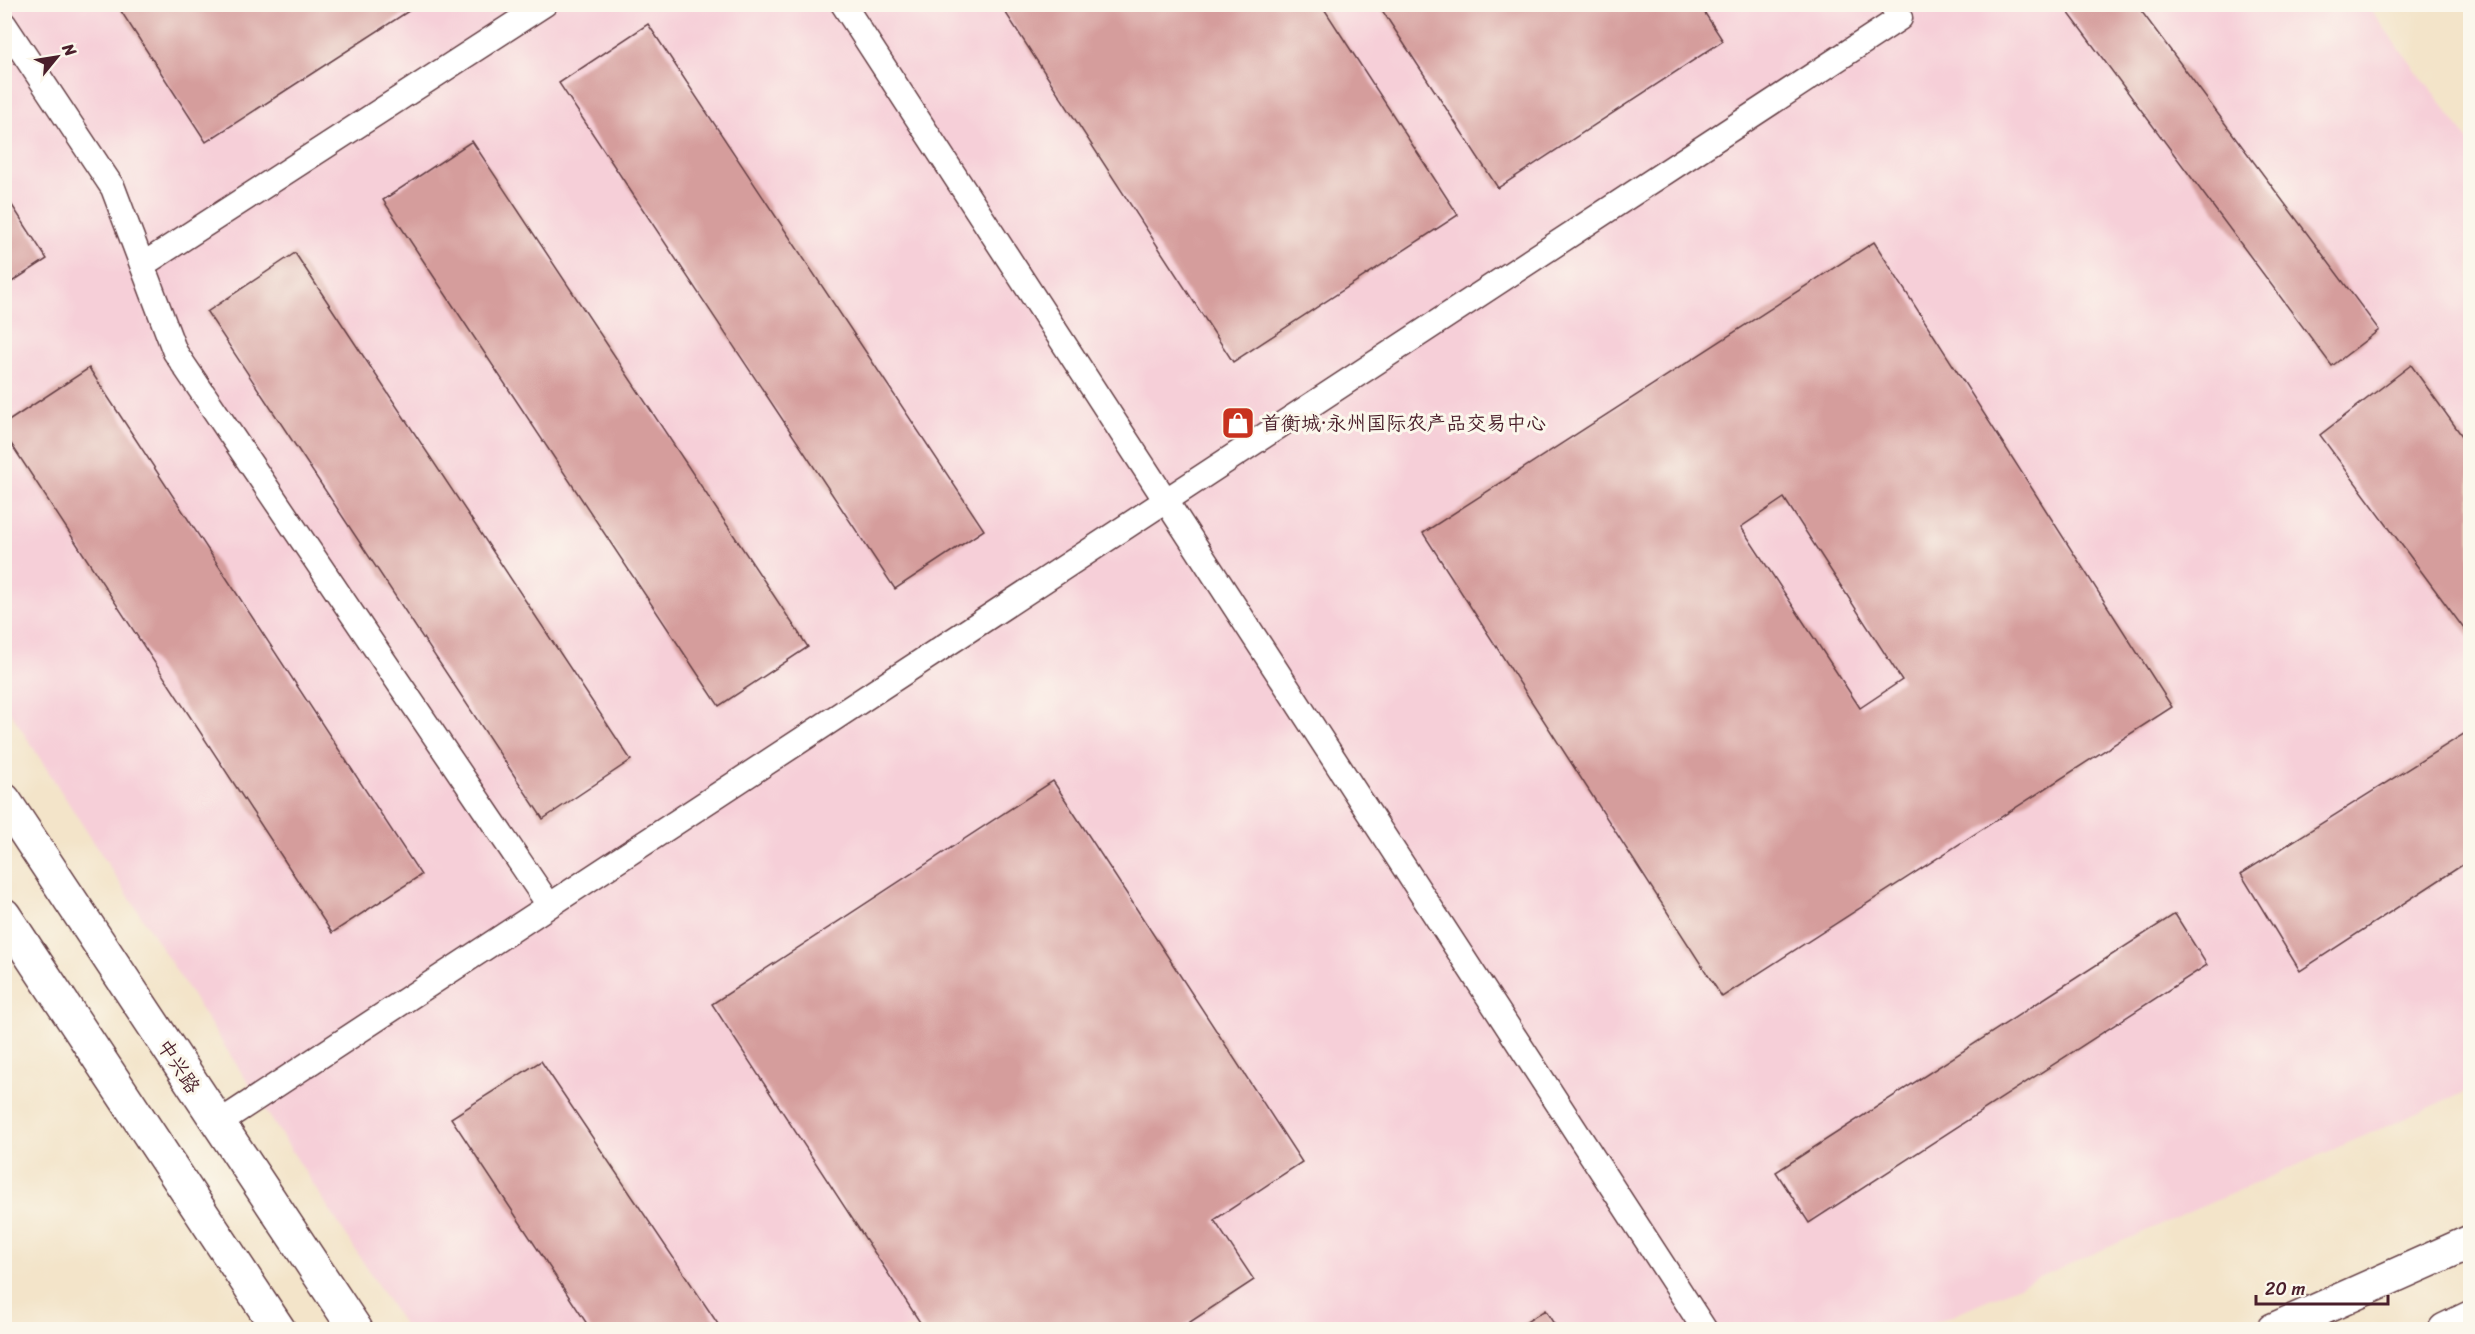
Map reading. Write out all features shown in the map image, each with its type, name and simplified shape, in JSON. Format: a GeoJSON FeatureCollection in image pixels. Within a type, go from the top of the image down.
{"type":"FeatureCollection","features":[{"type":"Feature","properties":{"kind":"street","name":"中兴路"},"geometry":{"type":"LineString","coordinates":[[4,800],[217,1124],[356,1329]]}},
{"type":"Feature","properties":{"kind":"street"},"geometry":{"type":"LineString","coordinates":[[4,915],[279,1329]]}},
{"type":"Feature","properties":{"kind":"street"},"geometry":{"type":"LineString","coordinates":[[2273,1329],[2470,1242]]}},
{"type":"Feature","properties":{"kind":"street"},"geometry":{"type":"LineString","coordinates":[[2445,1329],[2470,1318]]}},
{"type":"Feature","properties":{"kind":"lane"},"geometry":{"type":"LineString","coordinates":[[144,264],[545,4]]}},
{"type":"Feature","properties":{"kind":"lane"},"geometry":{"type":"LineString","coordinates":[[843,4],[1705,1329]]}},
{"type":"Feature","properties":{"kind":"lane"},"geometry":{"type":"LineString","coordinates":[[217,1124],[1165,498],[1900,18],[1891,4]]}},
{"type":"Feature","properties":{"kind":"lane"},"geometry":{"type":"LineString","coordinates":[[4,24],[113,188],[144,264],[175,352],[549,905]]}},
{"type":"Feature","properties":{"kind":"shaded area","name":"首衡城·永州国际农产品交易中心"},"geometry":{"type":"Polygon","coordinates":[[[5,5],[2367,5],[2470,142],[2470,1090],[1920,1329],[406,1329],[5,704],[5,5]]]}},
{"type":"Feature","properties":{"kind":"building"},"geometry":{"type":"Polygon","coordinates":[[[1000,4],[1321,4],[1458,215],[1233,362],[1000,4]]]}},
{"type":"Feature","properties":{"kind":"building"},"geometry":{"type":"Polygon","coordinates":[[[1378,4],[1699,4],[1723,41],[1498,188],[1378,4]]]}},
{"type":"Feature","properties":{"kind":"building"},"geometry":{"type":"Polygon","coordinates":[[[2062,4],[2136,4],[2379,330],[2332,366],[2062,4]]]}},
{"type":"Feature","properties":{"kind":"building"},"geometry":{"type":"Polygon","coordinates":[[[117,5],[418,5],[206,142],[117,5]]]}},
{"type":"Feature","properties":{"kind":"building"},"geometry":{"type":"Polygon","coordinates":[[[648,24],[984,530],[895,589],[559,83],[648,24]]]}},
{"type":"Feature","properties":{"kind":"building"},"geometry":{"type":"Polygon","coordinates":[[[472,141],[808,647],[719,706],[383,200],[472,141]]]}},
{"type":"Feature","properties":{"kind":"building"},"geometry":{"type":"Polygon","coordinates":[[[4,193],[47,259],[4,287],[4,193]]]}},
{"type":"Feature","properties":{"kind":"building"},"geometry":{"type":"Polygon","coordinates":[[[1874,242],[2172,707],[1722,997],[1423,533],[1874,242]],[[1784,498],[1741,527],[1860,708],[1902,680],[1784,498]]]}},
{"type":"Feature","properties":{"kind":"building"},"geometry":{"type":"Polygon","coordinates":[[[295,253],[631,760],[543,819],[207,312],[295,253]]]}},
{"type":"Feature","properties":{"kind":"building"},"geometry":{"type":"Polygon","coordinates":[[[2411,365],[2470,447],[2470,637],[2320,435],[2411,365]]]}},
{"type":"Feature","properties":{"kind":"building"},"geometry":{"type":"Polygon","coordinates":[[[89,368],[421,875],[332,933],[4,433],[4,424],[89,368]]]}},
{"type":"Feature","properties":{"kind":"building"},"geometry":{"type":"Polygon","coordinates":[[[2470,730],[2470,860],[2300,971],[2241,874],[2470,730]]]}},
{"type":"Feature","properties":{"kind":"building"},"geometry":{"type":"Polygon","coordinates":[[[1053,781],[1302,1162],[1214,1220],[1254,1280],[1178,1330],[925,1330],[712,1004],[1053,781]]]}},
{"type":"Feature","properties":{"kind":"building"},"geometry":{"type":"Polygon","coordinates":[[[2175,914],[2207,965],[1809,1223],[1776,1172],[2175,914]]]}},
{"type":"Feature","properties":{"kind":"building"},"geometry":{"type":"Polygon","coordinates":[[[541,1061],[722,1330],[591,1330],[451,1118],[541,1061]]]}},
{"type":"Feature","properties":{"kind":"building"},"geometry":{"type":"Polygon","coordinates":[[[1545,1310],[1558,1330],[1514,1330],[1545,1310]]]}},
{"type":"Feature","properties":{"kind":"place","name":"首衡城·永州国际农产品交易中心"},"geometry":{"type":"Point","coordinates":[1238,423]}}]}
